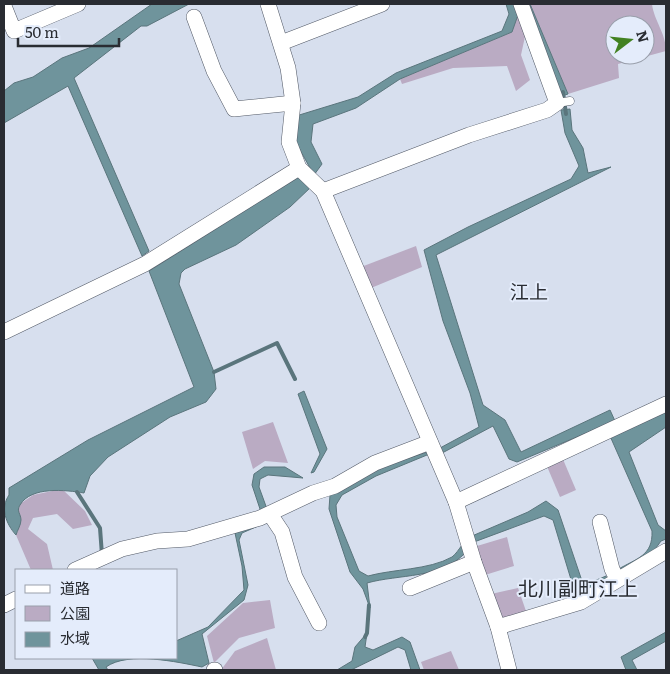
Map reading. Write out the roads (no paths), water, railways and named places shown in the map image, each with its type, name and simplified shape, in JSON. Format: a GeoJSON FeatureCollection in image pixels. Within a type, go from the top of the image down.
{"type":"FeatureCollection","features":[{"type":"Feature","properties":{"kind":"street"},"geometry":{"type":"LineString","coordinates":[[4,6],[14,31],[78,4]]}},
{"type":"Feature","properties":{"kind":"street"},"geometry":{"type":"LineString","coordinates":[[268,4],[288,68],[293,103],[289,142],[311,178],[456,502],[498,627],[509,670]]}},
{"type":"Feature","properties":{"kind":"street"},"geometry":{"type":"LineString","coordinates":[[281,43],[382,4]]}},
{"type":"Feature","properties":{"kind":"street"},"geometry":{"type":"LineString","coordinates":[[4,332],[149,261],[311,178],[469,135],[547,110],[563,102],[521,4]]}},
{"type":"Feature","properties":{"kind":"street"},"geometry":{"type":"LineString","coordinates":[[194,16],[214,71],[234,109],[293,103]]}},
{"type":"Feature","properties":{"kind":"street"},"geometry":{"type":"LineString","coordinates":[[456,502],[666,404]]}},
{"type":"Feature","properties":{"kind":"street"},"geometry":{"type":"LineString","coordinates":[[77,569],[122,549],[157,541],[188,539],[265,516],[314,493],[335,486],[375,463],[433,449]]}},
{"type":"Feature","properties":{"kind":"street"},"geometry":{"type":"LineString","coordinates":[[265,516],[282,532],[295,576],[319,623]]}},
{"type":"Feature","properties":{"kind":"street"},"geometry":{"type":"LineString","coordinates":[[600,522],[615,574]]}},
{"type":"Feature","properties":{"kind":"street"},"geometry":{"type":"LineString","coordinates":[[410,588],[471,549]]}},
{"type":"Feature","properties":{"kind":"street"},"geometry":{"type":"LineString","coordinates":[[498,627],[581,602],[615,574],[666,551]]}},
{"type":"Feature","properties":{"kind":"water"},"geometry":{"type":"Polygon","coordinates":[[[152,4],[189,4],[147,26],[141,26],[74,78],[149,251],[142,256],[68,86],[4,123],[4,91],[14,83],[33,77],[62,58],[89,48],[152,4]]]}},
{"type":"Feature","properties":{"kind":"water"},"geometry":{"type":"Polygon","coordinates":[[[506,4],[514,4],[518,15],[512,32],[400,79],[356,108],[313,124],[311,142],[322,164],[314,175],[295,141],[296,116],[358,97],[396,73],[502,31],[509,14],[506,4]]]}},
{"type":"Feature","properties":{"kind":"water"},"geometry":{"type":"Polygon","coordinates":[[[526,4],[530,4],[568,94],[562,96],[526,4]]]}},
{"type":"Feature","properties":{"kind":"water"},"geometry":{"type":"Polygon","coordinates":[[[570,109],[572,130],[583,148],[588,173],[611,167],[436,255],[483,405],[505,420],[521,452],[610,410],[615,421],[517,462],[509,459],[493,426],[444,452],[427,455],[376,476],[342,495],[336,505],[337,517],[359,571],[368,576],[422,567],[443,561],[452,557],[462,545],[465,553],[455,561],[432,572],[367,583],[370,608],[363,589],[350,572],[329,509],[330,495],[374,469],[440,448],[479,427],[470,393],[443,321],[424,250],[468,227],[571,179],[579,166],[565,133],[561,110],[570,109]]]}},
{"type":"Feature","properties":{"kind":"water"},"geometry":{"type":"Polygon","coordinates":[[[299,177],[311,187],[290,207],[236,245],[185,269],[181,273],[179,284],[214,372],[216,389],[206,402],[170,417],[108,457],[90,476],[84,493],[59,490],[49,491],[40,492],[25,499],[19,507],[21,522],[16,535],[9,526],[5,516],[5,505],[9,495],[9,488],[88,440],[194,387],[149,271],[299,177]]]}},
{"type":"Feature","properties":{"kind":"water"},"geometry":{"type":"Polygon","coordinates":[[[304,391],[327,449],[314,472],[311,473],[320,454],[298,394],[304,391]]]}},
{"type":"Feature","properties":{"kind":"water"},"geometry":{"type":"Polygon","coordinates":[[[666,412],[666,427],[629,452],[658,525],[666,531],[666,539],[661,541],[653,552],[620,572],[617,570],[647,551],[652,539],[652,531],[610,436],[666,412]]]}},
{"type":"Feature","properties":{"kind":"water"},"geometry":{"type":"Polygon","coordinates":[[[264,467],[285,467],[303,478],[268,475],[260,479],[259,487],[267,509],[261,512],[252,485],[254,474],[264,467]]]}},
{"type":"Feature","properties":{"kind":"water"},"geometry":{"type":"Polygon","coordinates":[[[546,501],[558,510],[582,581],[587,584],[606,576],[607,581],[576,596],[553,520],[544,516],[474,542],[472,536],[528,512],[546,501]]]}},
{"type":"Feature","properties":{"kind":"water"},"geometry":{"type":"Polygon","coordinates":[[[265,523],[242,533],[239,540],[248,585],[244,600],[202,634],[209,663],[202,667],[153,659],[178,659],[178,640],[208,627],[244,590],[242,566],[235,533],[265,523]]]}},
{"type":"Feature","properties":{"kind":"water"},"geometry":{"type":"Polygon","coordinates":[[[666,632],[666,641],[632,660],[637,670],[626,670],[621,657],[666,632]]]}},
{"type":"Feature","properties":{"kind":"water"},"geometry":{"type":"Polygon","coordinates":[[[367,633],[365,647],[373,650],[402,637],[410,642],[420,670],[411,670],[405,650],[398,647],[351,670],[337,670],[352,661],[355,647],[367,633]]]}},
{"type":"Feature","properties":{"kind":"water"},"geometry":{"type":"Polygon","coordinates":[[[93,659],[140,659],[115,662],[106,667],[108,670],[99,670],[93,659]]]}},
{"type":"Feature","properties":{"kind":"waterway"},"geometry":{"type":"LineString","coordinates":[[563,92],[566,114]]}},
{"type":"Feature","properties":{"kind":"waterway"},"geometry":{"type":"LineString","coordinates":[[214,372],[277,343],[295,379]]}},
{"type":"Feature","properties":{"kind":"waterway"},"geometry":{"type":"LineString","coordinates":[[77,492],[100,528],[102,555]]}},
{"type":"Feature","properties":{"kind":"waterway"},"geometry":{"type":"LineString","coordinates":[[365,637],[369,605]]}},
{"type":"Feature","properties":{"kind":"district","name":"江上"},"geometry":{"type":"Point","coordinates":[529,292]}},
{"type":"Feature","properties":{"kind":"district","name":"北川副町江上"},"geometry":{"type":"Point","coordinates":[578,589]}}]}
